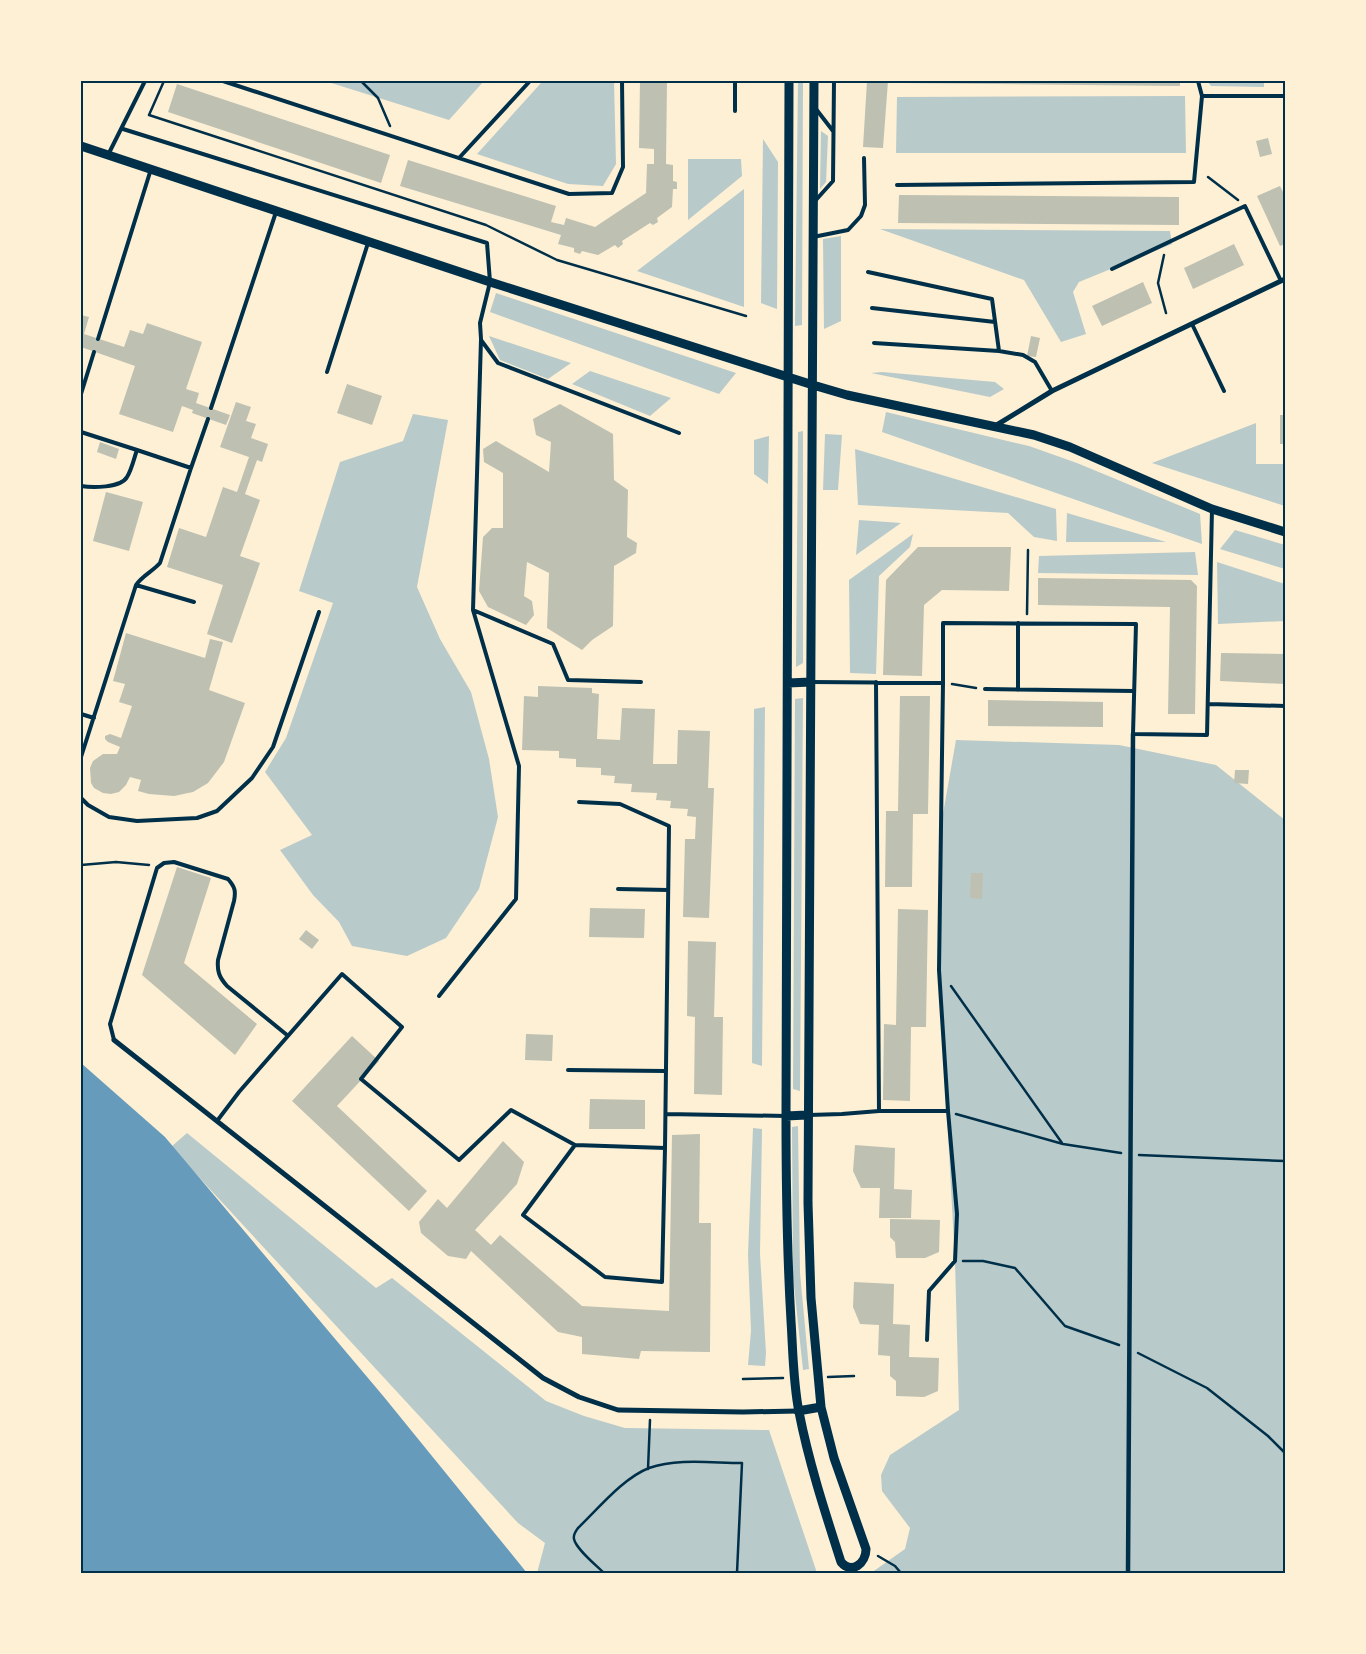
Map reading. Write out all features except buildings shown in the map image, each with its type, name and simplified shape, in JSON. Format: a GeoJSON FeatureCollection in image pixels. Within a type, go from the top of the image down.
{"type":"FeatureCollection","features":[{"type":"Feature","properties":{"kind":"street"},"geometry":{"type":"LineString","coordinates":[[789,81],[786,1116],[789,1295],[798,1410],[811,1467],[841,1562],[845,1566],[852,1568],[858,1566],[866,1556],[866,1549],[834,1458],[821,1406],[811,1298],[808,1203],[814,81]]}},
{"type":"Feature","properties":{"kind":"street"},"geometry":{"type":"LineString","coordinates":[[81,146],[490,282],[813,386],[1034,435],[1070,448],[1212,509],[1285,532]]}},
{"type":"Feature","properties":{"kind":"street"},"geometry":{"type":"LineString","coordinates":[[995,426],[1052,391],[1283,280]]}},
{"type":"Feature","properties":{"kind":"street"},"geometry":{"type":"LineString","coordinates":[[788,683],[811,682]]}},
{"type":"Feature","properties":{"kind":"street"},"geometry":{"type":"LineString","coordinates":[[1128,1573],[1133,734]]}},
{"type":"Feature","properties":{"kind":"street"},"geometry":{"type":"LineString","coordinates":[[114,1040],[542,1378],[579,1397],[618,1410],[743,1412],[798,1410],[821,1406]]}},
{"type":"Feature","properties":{"kind":"street"},"geometry":{"type":"LineString","coordinates":[[786,1116],[807,1115]]}},
{"type":"Feature","properties":{"kind":"lane"},"geometry":{"type":"LineString","coordinates":[[108,155],[123,129],[145,81]]}},
{"type":"Feature","properties":{"kind":"lane"},"geometry":{"type":"LineString","coordinates":[[223,81],[569,194],[612,193],[623,167],[622,81]]}},
{"type":"Feature","properties":{"kind":"lane"},"geometry":{"type":"LineString","coordinates":[[459,158],[530,81]]}},
{"type":"Feature","properties":{"kind":"lane"},"geometry":{"type":"LineString","coordinates":[[735,81],[735,110]]}},
{"type":"Feature","properties":{"kind":"lane"},"geometry":{"type":"LineString","coordinates":[[814,202],[833,181],[834,81]]}},
{"type":"Feature","properties":{"kind":"lane"},"geometry":{"type":"LineString","coordinates":[[897,184],[1194,182],[1202,96],[1198,81]]}},
{"type":"Feature","properties":{"kind":"lane"},"geometry":{"type":"LineString","coordinates":[[1202,96],[1285,96]]}},
{"type":"Feature","properties":{"kind":"lane"},"geometry":{"type":"LineString","coordinates":[[814,105],[833,131]]}},
{"type":"Feature","properties":{"kind":"lane"},"geometry":{"type":"LineString","coordinates":[[123,129],[487,243],[490,282],[480,323],[473,610],[519,766],[516,899],[439,996]]}},
{"type":"Feature","properties":{"kind":"lane"},"geometry":{"type":"LineString","coordinates":[[813,237],[848,230],[861,216],[865,205],[864,158]]}},
{"type":"Feature","properties":{"kind":"lane"},"geometry":{"type":"LineString","coordinates":[[98,338],[151,169]]}},
{"type":"Feature","properties":{"kind":"lane"},"geometry":{"type":"LineString","coordinates":[[1112,269],[1245,206],[1283,280]]}},
{"type":"Feature","properties":{"kind":"lane"},"geometry":{"type":"LineString","coordinates":[[211,408],[277,210]]}},
{"type":"Feature","properties":{"kind":"lane"},"geometry":{"type":"LineString","coordinates":[[327,372],[369,241]]}},
{"type":"Feature","properties":{"kind":"lane"},"geometry":{"type":"LineString","coordinates":[[868,272],[992,299],[999,351]]}},
{"type":"Feature","properties":{"kind":"lane"},"geometry":{"type":"LineString","coordinates":[[872,308],[995,322]]}},
{"type":"Feature","properties":{"kind":"lane"},"geometry":{"type":"LineString","coordinates":[[1192,324],[1224,391]]}},
{"type":"Feature","properties":{"kind":"lane"},"geometry":{"type":"LineString","coordinates":[[481,339],[498,363],[679,433]]}},
{"type":"Feature","properties":{"kind":"lane"},"geometry":{"type":"LineString","coordinates":[[874,344],[999,351],[1022,355],[1036,362],[1052,391]]}},
{"type":"Feature","properties":{"kind":"lane"},"geometry":{"type":"LineString","coordinates":[[81,394],[94,352]]}},
{"type":"Feature","properties":{"kind":"lane"},"geometry":{"type":"LineString","coordinates":[[81,758],[136,585],[160,563],[208,419]]}},
{"type":"Feature","properties":{"kind":"lane"},"geometry":{"type":"LineString","coordinates":[[81,432],[191,468]]}},
{"type":"Feature","properties":{"kind":"lane"},"geometry":{"type":"LineString","coordinates":[[81,486],[90,488],[122,482],[127,477],[136,450]]}},
{"type":"Feature","properties":{"kind":"lane"},"geometry":{"type":"LineString","coordinates":[[927,1340],[929,1291],[955,1261],[957,1214],[939,970],[943,623],[1136,624],[1133,734],[1207,735],[1212,509]]}},
{"type":"Feature","properties":{"kind":"lane"},"geometry":{"type":"LineString","coordinates":[[136,585],[194,602]]}},
{"type":"Feature","properties":{"kind":"lane"},"geometry":{"type":"LineString","coordinates":[[473,610],[553,644],[568,680],[641,682]]}},
{"type":"Feature","properties":{"kind":"lane"},"geometry":{"type":"LineString","coordinates":[[81,798],[88,805],[109,817],[137,821],[197,818],[216,810],[252,778],[273,747],[319,612]]}},
{"type":"Feature","properties":{"kind":"lane"},"geometry":{"type":"LineString","coordinates":[[1018,623],[1018,690]]}},
{"type":"Feature","properties":{"kind":"lane"},"geometry":{"type":"LineString","coordinates":[[811,682],[943,683]]}},
{"type":"Feature","properties":{"kind":"lane"},"geometry":{"type":"LineString","coordinates":[[876,682],[880,1111]]}},
{"type":"Feature","properties":{"kind":"lane"},"geometry":{"type":"LineString","coordinates":[[985,690],[1134,692]]}},
{"type":"Feature","properties":{"kind":"lane"},"geometry":{"type":"LineString","coordinates":[[1209,704],[1285,706]]}},
{"type":"Feature","properties":{"kind":"lane"},"geometry":{"type":"LineString","coordinates":[[81,714],[94,718]]}},
{"type":"Feature","properties":{"kind":"lane"},"geometry":{"type":"LineString","coordinates":[[575,1145],[523,1215],[605,1277],[662,1282],[669,826],[620,804],[579,802]]}},
{"type":"Feature","properties":{"kind":"lane"},"geometry":{"type":"LineString","coordinates":[[114,1040],[110,1024],[157,868],[164,863],[174,862],[228,879],[234,885],[236,893],[217,970],[226,986],[287,1035]]}},
{"type":"Feature","properties":{"kind":"lane"},"geometry":{"type":"LineString","coordinates":[[618,889],[668,890]]}},
{"type":"Feature","properties":{"kind":"lane"},"geometry":{"type":"LineString","coordinates":[[217,1121],[238,1092],[342,974],[402,1027],[362,1079],[459,1160],[511,1110],[575,1145],[665,1148]]}},
{"type":"Feature","properties":{"kind":"lane"},"geometry":{"type":"LineString","coordinates":[[568,1070],[665,1070]]}},
{"type":"Feature","properties":{"kind":"lane"},"geometry":{"type":"LineString","coordinates":[[807,1115],[880,1111],[948,1111]]}},
{"type":"Feature","properties":{"kind":"lane"},"geometry":{"type":"LineString","coordinates":[[666,1114],[786,1116]]}},
{"type":"Feature","properties":{"kind":"path"},"geometry":{"type":"LineString","coordinates":[[164,81],[149,115],[486,225],[557,260],[746,316]]}},
{"type":"Feature","properties":{"kind":"path"},"geometry":{"type":"LineString","coordinates":[[361,81],[378,98],[394,136]]}},
{"type":"Feature","properties":{"kind":"path"},"geometry":{"type":"LineString","coordinates":[[1208,178],[1245,206]]}},
{"type":"Feature","properties":{"kind":"path"},"geometry":{"type":"LineString","coordinates":[[1166,243],[1158,283],[1166,312]]}},
{"type":"Feature","properties":{"kind":"path"},"geometry":{"type":"LineString","coordinates":[[1028,550],[1028,623]]}},
{"type":"Feature","properties":{"kind":"path"},"geometry":{"type":"LineString","coordinates":[[943,683],[985,690]]}},
{"type":"Feature","properties":{"kind":"path"},"geometry":{"type":"LineString","coordinates":[[81,865],[116,862],[145,864],[157,868]]}},
{"type":"Feature","properties":{"kind":"path"},"geometry":{"type":"LineString","coordinates":[[939,970],[1063,1144]]}},
{"type":"Feature","properties":{"kind":"path"},"geometry":{"type":"LineString","coordinates":[[948,1111],[1063,1144],[1131,1155],[1285,1161]]}},
{"type":"Feature","properties":{"kind":"path"},"geometry":{"type":"LineString","coordinates":[[955,1261],[983,1261]]}},
{"type":"Feature","properties":{"kind":"path"},"geometry":{"type":"LineString","coordinates":[[648,1468],[651,1410]]}},
{"type":"Feature","properties":{"kind":"path"},"geometry":{"type":"LineString","coordinates":[[604,1573],[577,1546],[574,1534],[626,1482],[648,1468],[674,1462],[742,1463],[737,1573]]}},
{"type":"Feature","properties":{"kind":"path"},"geometry":{"type":"LineString","coordinates":[[866,1549],[895,1566],[901,1573]]}},
{"type":"Feature","properties":{"kind":"shaded area"},"geometry":{"type":"Polygon","coordinates":[[[325,81],[484,81],[449,120],[325,81]]]}},
{"type":"Feature","properties":{"kind":"shaded area"},"geometry":{"type":"Polygon","coordinates":[[[614,81],[616,164],[603,186],[568,184],[477,154],[541,83],[614,81]]]}},
{"type":"Feature","properties":{"kind":"shaded area"},"geometry":{"type":"Polygon","coordinates":[[[798,81],[803,81],[802,325],[795,326],[798,81]]]}},
{"type":"Feature","properties":{"kind":"shaded area"},"geometry":{"type":"Polygon","coordinates":[[[1207,81],[1264,81],[1264,87],[1211,86],[1207,81]]]}},
{"type":"Feature","properties":{"kind":"shaded area"},"geometry":{"type":"Polygon","coordinates":[[[1185,96],[1186,153],[896,153],[897,97],[1185,96]]]}},
{"type":"Feature","properties":{"kind":"shaded area"},"geometry":{"type":"Polygon","coordinates":[[[821,131],[828,136],[826,182],[820,189],[821,131]]]}},
{"type":"Feature","properties":{"kind":"shaded area"},"geometry":{"type":"Polygon","coordinates":[[[763,139],[778,162],[777,309],[761,303],[763,139]]]}},
{"type":"Feature","properties":{"kind":"shaded area"},"geometry":{"type":"Polygon","coordinates":[[[688,159],[741,159],[742,176],[688,220],[688,159]]]}},
{"type":"Feature","properties":{"kind":"shaded area"},"geometry":{"type":"Polygon","coordinates":[[[744,189],[744,307],[637,271],[744,189]]]}},
{"type":"Feature","properties":{"kind":"shaded area"},"geometry":{"type":"Polygon","coordinates":[[[880,229],[1170,231],[1172,244],[1079,282],[1073,292],[1086,334],[1061,342],[1024,280],[880,229]]]}},
{"type":"Feature","properties":{"kind":"shaded area"},"geometry":{"type":"Polygon","coordinates":[[[841,236],[841,321],[824,329],[823,239],[841,236]]]}},
{"type":"Feature","properties":{"kind":"shaded area"},"geometry":{"type":"Polygon","coordinates":[[[496,293],[736,373],[719,394],[490,312],[496,293]]]}},
{"type":"Feature","properties":{"kind":"shaded area"},"geometry":{"type":"Polygon","coordinates":[[[489,336],[571,363],[548,379],[500,360],[489,336]]]}},
{"type":"Feature","properties":{"kind":"shaded area"},"geometry":{"type":"Polygon","coordinates":[[[590,371],[671,398],[650,416],[572,384],[590,371]]]}},
{"type":"Feature","properties":{"kind":"shaded area"},"geometry":{"type":"Polygon","coordinates":[[[882,372],[995,382],[1004,389],[990,397],[871,373],[882,372]]]}},
{"type":"Feature","properties":{"kind":"shaded area"},"geometry":{"type":"Polygon","coordinates":[[[886,412],[1029,446],[1077,463],[1200,514],[1202,544],[882,432],[886,412]]]}},
{"type":"Feature","properties":{"kind":"shaded area"},"geometry":{"type":"Polygon","coordinates":[[[413,414],[448,420],[417,587],[440,639],[471,692],[489,759],[498,817],[479,889],[446,938],[407,956],[352,946],[339,922],[313,895],[280,850],[312,835],[265,772],[286,738],[333,603],[299,591],[340,462],[403,441],[413,414]]]}},
{"type":"Feature","properties":{"kind":"shaded area"},"geometry":{"type":"Polygon","coordinates":[[[1256,423],[1256,464],[1285,464],[1285,506],[1152,463],[1256,423]]]}},
{"type":"Feature","properties":{"kind":"shaded area"},"geometry":{"type":"Polygon","coordinates":[[[803,431],[803,663],[796,667],[798,432],[803,431]]]}},
{"type":"Feature","properties":{"kind":"shaded area"},"geometry":{"type":"Polygon","coordinates":[[[825,434],[842,435],[838,490],[823,490],[825,434]]]}},
{"type":"Feature","properties":{"kind":"shaded area"},"geometry":{"type":"Polygon","coordinates":[[[769,436],[768,484],[754,474],[754,440],[769,436]]]}},
{"type":"Feature","properties":{"kind":"shaded area"},"geometry":{"type":"Polygon","coordinates":[[[855,449],[1056,509],[1057,541],[1034,537],[1008,513],[858,505],[855,449]]]}},
{"type":"Feature","properties":{"kind":"shaded area"},"geometry":{"type":"Polygon","coordinates":[[[1067,513],[1166,542],[1066,542],[1067,513]]]}},
{"type":"Feature","properties":{"kind":"shaded area"},"geometry":{"type":"Polygon","coordinates":[[[859,520],[901,523],[856,555],[859,520]]]}},
{"type":"Feature","properties":{"kind":"shaded area"},"geometry":{"type":"Polygon","coordinates":[[[1235,530],[1285,545],[1285,569],[1220,549],[1235,530]]]}},
{"type":"Feature","properties":{"kind":"shaded area"},"geometry":{"type":"Polygon","coordinates":[[[913,534],[910,547],[879,576],[876,674],[850,673],[849,580],[913,534]]]}},
{"type":"Feature","properties":{"kind":"shaded area"},"geometry":{"type":"Polygon","coordinates":[[[1195,552],[1198,575],[1038,573],[1039,556],[1195,552]]]}},
{"type":"Feature","properties":{"kind":"shaded area"},"geometry":{"type":"Polygon","coordinates":[[[1217,562],[1285,584],[1285,621],[1218,624],[1217,562]]]}},
{"type":"Feature","properties":{"kind":"shaded area"},"geometry":{"type":"Polygon","coordinates":[[[803,698],[800,1091],[793,1089],[795,699],[803,698]]]}},
{"type":"Feature","properties":{"kind":"shaded area"},"geometry":{"type":"Polygon","coordinates":[[[765,707],[762,1066],[752,1063],[754,709],[765,707]]]}},
{"type":"Feature","properties":{"kind":"shaded area"},"geometry":{"type":"Polygon","coordinates":[[[956,740],[1119,745],[1216,765],[1285,820],[1285,1573],[871,1573],[905,1549],[910,1528],[882,1491],[881,1475],[890,1455],[959,1410],[955,1261],[939,970],[941,825],[956,740]]]}},
{"type":"Feature","properties":{"kind":"shaded area"},"geometry":{"type":"Polygon","coordinates":[[[798,1126],[800,1273],[809,1369],[803,1370],[793,1276],[792,1127],[798,1126]]]}},
{"type":"Feature","properties":{"kind":"shaded area"},"geometry":{"type":"Polygon","coordinates":[[[753,1128],[762,1129],[760,1254],[766,1353],[765,1366],[748,1365],[751,1331],[748,1254],[753,1128]]]}},
{"type":"Feature","properties":{"kind":"shaded area"},"geometry":{"type":"Polygon","coordinates":[[[187,1133],[376,1288],[392,1278],[546,1401],[584,1416],[625,1428],[769,1430],[817,1573],[537,1573],[545,1543],[518,1523],[171,1147],[187,1133]]]}},
{"type":"Feature","properties":{"kind":"water"},"geometry":{"type":"Polygon","coordinates":[[[81,1063],[165,1137],[384,1397],[527,1573],[81,1573],[81,1063]]]}}]}
